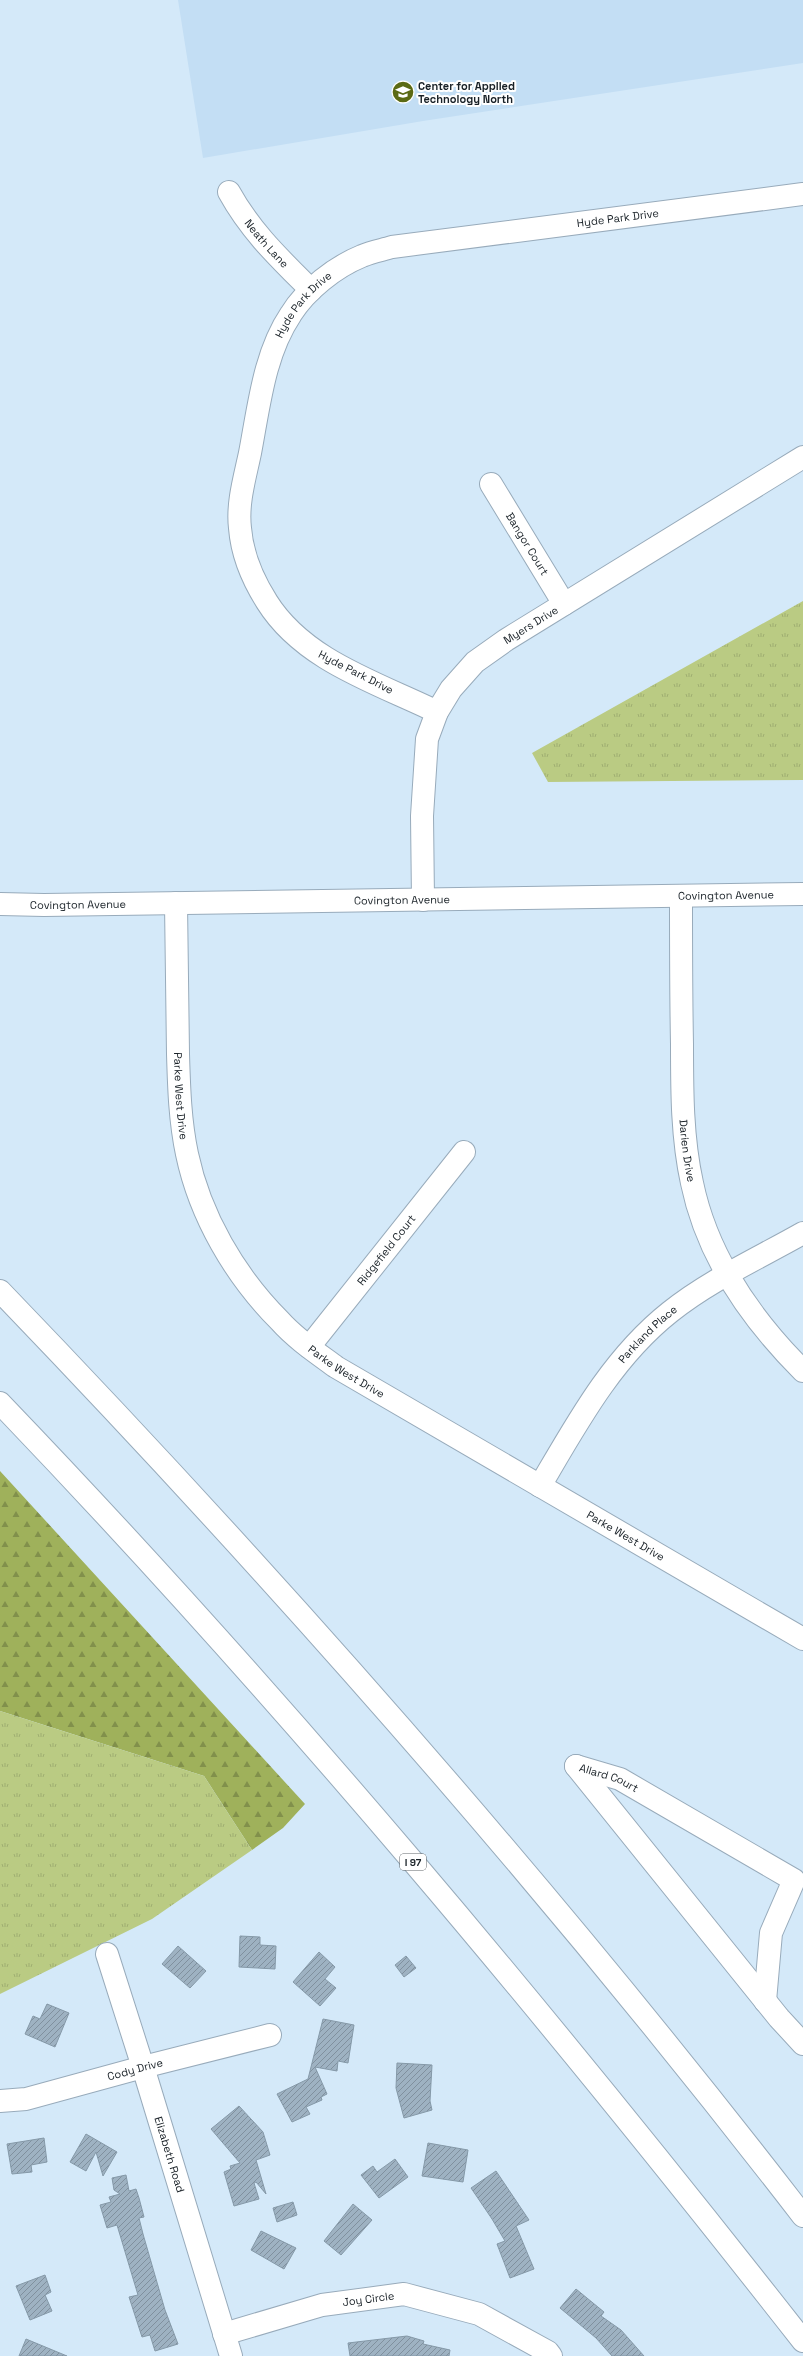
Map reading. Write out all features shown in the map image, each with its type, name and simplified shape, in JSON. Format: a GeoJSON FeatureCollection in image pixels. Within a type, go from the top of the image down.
{"type":"FeatureCollection","features":[{"type":"Feature","properties":{"kind":"main road","name":"Neath Lane"},"geometry":{"type":"LineString","coordinates":[[229,192],[243,218],[258,237],[311,290]]}},
{"type":"Feature","properties":{"kind":"main road","name":"Hyde Park Drive"},"geometry":{"type":"LineString","coordinates":[[437,712],[331,662],[304,643],[284,624],[267,602],[248,568],[240,528],[241,501],[265,376],[276,342],[291,313],[311,290],[335,271],[362,256],[392,247],[803,194]]}},
{"type":"Feature","properties":{"kind":"main road","name":"Myers Drive"},"geometry":{"type":"LineString","coordinates":[[423,900],[422,816],[427,739],[437,712],[451,689],[475,662],[506,640],[803,458]]}},
{"type":"Feature","properties":{"kind":"main road","name":"Bangor Court"},"geometry":{"type":"LineString","coordinates":[[491,484],[564,604]]}},
{"type":"Feature","properties":{"kind":"main road","name":"Covington Avenue"},"geometry":{"type":"LineString","coordinates":[[0,904],[423,900],[803,894]]}},
{"type":"Feature","properties":{"kind":"main road","name":"Darien Drive"},"geometry":{"type":"LineString","coordinates":[[681,896],[682,1092],[685,1143],[692,1184],[703,1219],[728,1275],[762,1326],[803,1371]]}},
{"type":"Feature","properties":{"kind":"main road","name":"Parke West Drive"},"geometry":{"type":"LineString","coordinates":[[176,903],[180,1112],[187,1154],[197,1191],[211,1226],[240,1272],[280,1322],[309,1347],[336,1367],[803,1639]]}},
{"type":"Feature","properties":{"kind":"main road","name":"Ridgefield Court"},"geometry":{"type":"LineString","coordinates":[[309,1347],[464,1152]]}},
{"type":"Feature","properties":{"kind":"main road","name":"Parkland Place"},"geometry":{"type":"LineString","coordinates":[[540,1486],[588,1404],[613,1370],[670,1312],[701,1290],[803,1233]]}},
{"type":"Feature","properties":{"kind":"main road"},"geometry":{"type":"LineString","coordinates":[[0,1291],[123,1419],[271,1579],[434,1765],[621,1988],[738,2132],[803,2216]]}},
{"type":"Feature","properties":{"kind":"main road","name":"I 97"},"geometry":{"type":"LineString","coordinates":[[0,1403],[215,1634],[373,1815],[527,1996],[660,2159],[803,2341]]}},
{"type":"Feature","properties":{"kind":"main road","name":"Allard Court"},"geometry":{"type":"LineString","coordinates":[[765,2000],[771,1933],[794,1880],[620,1779],[576,1766],[765,2000],[803,2044]]}},
{"type":"Feature","properties":{"kind":"main road","name":"Elizabeth Road"},"geometry":{"type":"LineString","coordinates":[[107,1954],[144,2067],[231,2356]]}},
{"type":"Feature","properties":{"kind":"main road","name":"Cody Drive"},"geometry":{"type":"LineString","coordinates":[[0,2101],[26,2100],[144,2067],[270,2035]]}},
{"type":"Feature","properties":{"kind":"main road","name":"Joy Circle"},"geometry":{"type":"LineString","coordinates":[[224,2334],[322,2305],[404,2294],[478,2314],[548,2352],[551,2356]]}},
{"type":"Feature","properties":{"kind":"shaded area","name":"Center for Applied Technology North"},"geometry":{"type":"Polygon","coordinates":[[[178,0],[803,0],[803,63],[423,121],[203,158],[178,0]]]}},
{"type":"Feature","properties":{"kind":"green space"},"geometry":{"type":"Polygon","coordinates":[[[803,601],[803,780],[548,782],[532,753],[803,601]]]}},
{"type":"Feature","properties":{"kind":"green space"},"geometry":{"type":"Polygon","coordinates":[[[0,1471],[305,1804],[283,1828],[252,1850],[204,1776],[0,1711],[0,1471]]]}},
{"type":"Feature","properties":{"kind":"green space"},"geometry":{"type":"Polygon","coordinates":[[[0,1711],[204,1776],[252,1850],[152,1919],[0,1994],[0,1711]]]}},
{"type":"Feature","properties":{"kind":"building"},"geometry":{"type":"Polygon","coordinates":[[[240,1936],[260,1937],[260,1945],[276,1946],[275,1969],[239,1967],[240,1936]]]}},
{"type":"Feature","properties":{"kind":"building"},"geometry":{"type":"Polygon","coordinates":[[[178,1946],[206,1971],[190,1988],[162,1964],[178,1946]]]}},
{"type":"Feature","properties":{"kind":"building"},"geometry":{"type":"Polygon","coordinates":[[[319,1952],[335,1967],[325,1979],[336,1988],[320,2006],[293,1982],[319,1952]]]}},
{"type":"Feature","properties":{"kind":"building"},"geometry":{"type":"Polygon","coordinates":[[[406,1956],[416,1968],[404,1977],[395,1965],[406,1956]]]}},
{"type":"Feature","properties":{"kind":"building"},"geometry":{"type":"Polygon","coordinates":[[[47,2004],[69,2013],[55,2047],[25,2034],[33,2016],[40,2019],[47,2004]]]}},
{"type":"Feature","properties":{"kind":"building"},"geometry":{"type":"Polygon","coordinates":[[[323,2019],[354,2025],[348,2063],[338,2061],[337,2071],[315,2067],[327,2094],[321,2097],[322,2100],[306,2107],[310,2114],[292,2122],[277,2094],[308,2079],[323,2019]]]}},
{"type":"Feature","properties":{"kind":"building"},"geometry":{"type":"Polygon","coordinates":[[[397,2063],[432,2065],[430,2101],[432,2110],[404,2118],[396,2088],[397,2063]]]}},
{"type":"Feature","properties":{"kind":"building"},"geometry":{"type":"Polygon","coordinates":[[[239,2106],[263,2132],[270,2155],[256,2160],[266,2194],[256,2182],[254,2183],[259,2199],[234,2206],[224,2172],[231,2169],[230,2166],[240,2163],[211,2129],[239,2106]]]}},
{"type":"Feature","properties":{"kind":"building"},"geometry":{"type":"Polygon","coordinates":[[[86,2134],[117,2152],[103,2176],[96,2152],[86,2171],[70,2162],[86,2134]]]}},
{"type":"Feature","properties":{"kind":"building"},"geometry":{"type":"Polygon","coordinates":[[[44,2138],[47,2162],[31,2165],[32,2172],[12,2174],[7,2144],[44,2138]]]}},
{"type":"Feature","properties":{"kind":"building"},"geometry":{"type":"Polygon","coordinates":[[[428,2143],[468,2150],[463,2182],[422,2176],[428,2143]]]}},
{"type":"Feature","properties":{"kind":"building"},"geometry":{"type":"Polygon","coordinates":[[[395,2159],[408,2177],[379,2198],[361,2175],[373,2166],[377,2172],[395,2159]]]}},
{"type":"Feature","properties":{"kind":"building"},"geometry":{"type":"Polygon","coordinates":[[[496,2171],[529,2220],[516,2226],[534,2269],[510,2278],[497,2244],[505,2241],[471,2188],[496,2171]]]}},
{"type":"Feature","properties":{"kind":"building"},"geometry":{"type":"Polygon","coordinates":[[[126,2175],[129,2191],[136,2189],[139,2198],[144,2217],[139,2218],[143,2234],[165,2310],[178,2344],[155,2351],[150,2335],[142,2337],[129,2297],[138,2295],[117,2225],[107,2228],[100,2205],[111,2202],[109,2197],[120,2194],[114,2190],[112,2178],[126,2175]]]}},
{"type":"Feature","properties":{"kind":"building"},"geometry":{"type":"Polygon","coordinates":[[[293,2202],[297,2215],[277,2222],[273,2208],[293,2202]]]}},
{"type":"Feature","properties":{"kind":"building"},"geometry":{"type":"Polygon","coordinates":[[[353,2204],[372,2220],[341,2255],[324,2241],[353,2204]]]}},
{"type":"Feature","properties":{"kind":"building"},"geometry":{"type":"Polygon","coordinates":[[[261,2231],[296,2248],[284,2269],[251,2250],[261,2231]]]}},
{"type":"Feature","properties":{"kind":"building"},"geometry":{"type":"Polygon","coordinates":[[[45,2275],[51,2292],[45,2295],[52,2311],[30,2320],[16,2286],[45,2275]]]}},
{"type":"Feature","properties":{"kind":"building"},"geometry":{"type":"Polygon","coordinates":[[[576,2289],[604,2312],[601,2316],[621,2330],[644,2356],[612,2356],[596,2338],[560,2308],[576,2289]]]}},
{"type":"Feature","properties":{"kind":"building"},"geometry":{"type":"Polygon","coordinates":[[[407,2336],[424,2341],[423,2344],[450,2350],[449,2356],[350,2356],[348,2343],[407,2336]]]}},
{"type":"Feature","properties":{"kind":"building"},"geometry":{"type":"Polygon","coordinates":[[[26,2339],[67,2356],[19,2356],[26,2339]]]}},
{"type":"Feature","properties":{"kind":"place","name":"Center for Applied Technology North"},"geometry":{"type":"Point","coordinates":[403,92]}}]}
